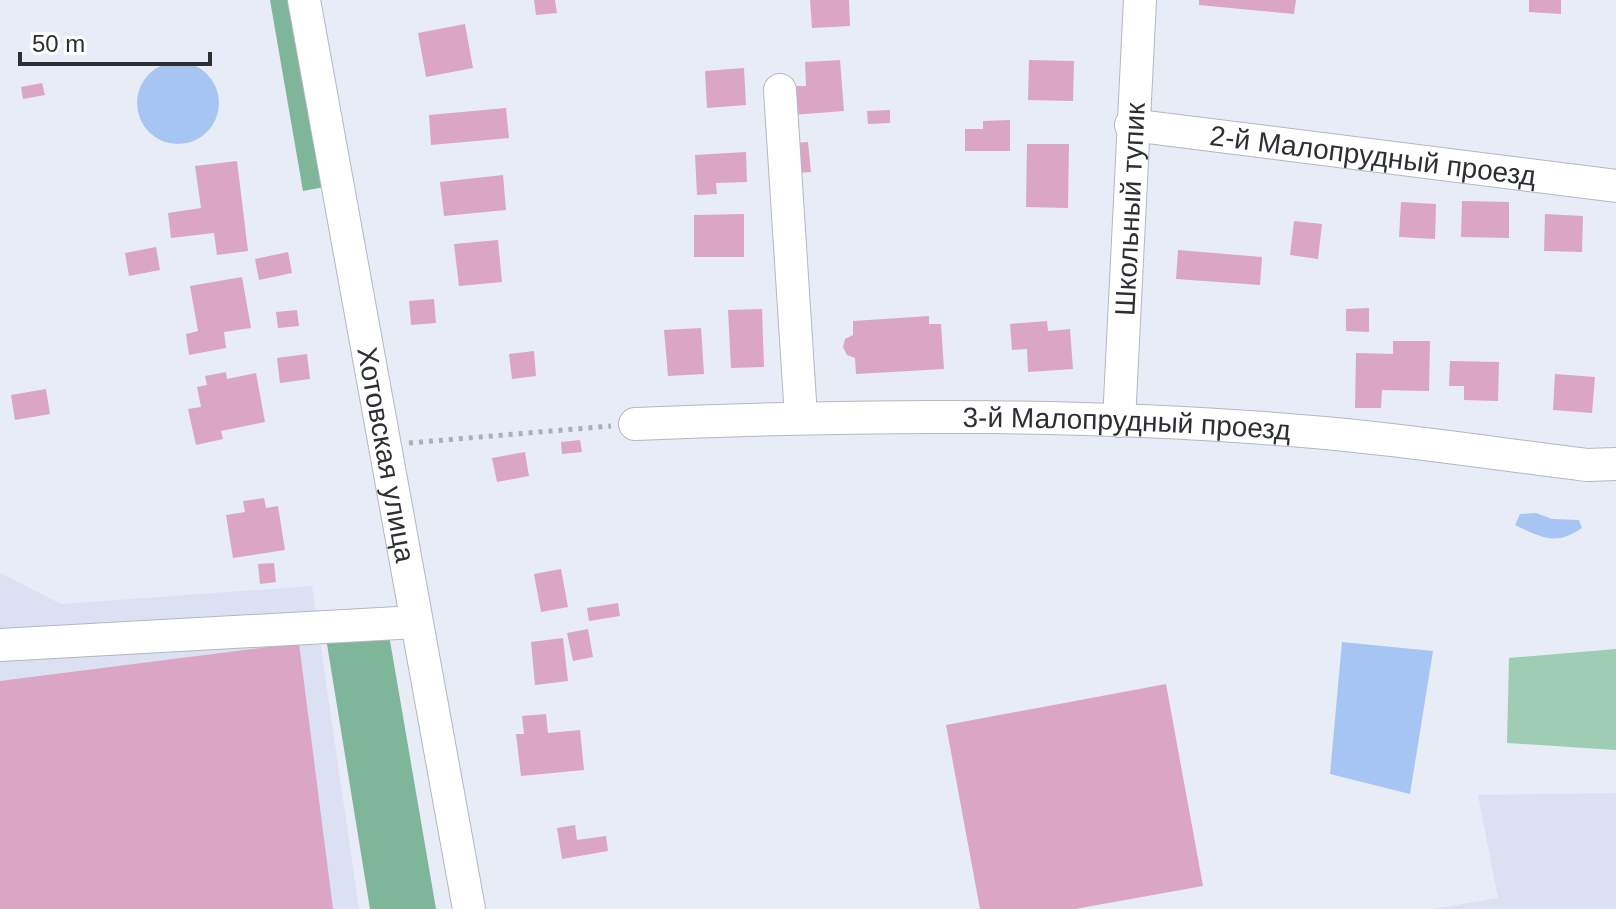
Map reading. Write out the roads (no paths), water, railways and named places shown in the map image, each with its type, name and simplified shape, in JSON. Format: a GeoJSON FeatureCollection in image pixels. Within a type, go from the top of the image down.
{"type":"FeatureCollection","features":[{"type":"Feature","properties":{"kind":"street","name":"Хотовская улица"},"geometry":{"type":"LineString","coordinates":[[304,0],[469,909]]}},
{"type":"Feature","properties":{"kind":"street","name":"Школьный тупик"},"geometry":{"type":"LineString","coordinates":[[1119,421],[1131,125],[1140,0]]}},
{"type":"Feature","properties":{"kind":"street"},"geometry":{"type":"LineString","coordinates":[[780,90],[801,417]]}},
{"type":"Feature","properties":{"kind":"street","name":"2-й Малопрудный проезд"},"geometry":{"type":"LineString","coordinates":[[1131,125],[1616,186]]}},
{"type":"Feature","properties":{"kind":"street","name":"3-й Малопрудный проезд"},"geometry":{"type":"LineString","coordinates":[[635,424],[801,417],[1119,421],[1345,435],[1587,465],[1616,464]]}},
{"type":"Feature","properties":{"kind":"street"},"geometry":{"type":"LineString","coordinates":[[0,645],[416,622]]}},
{"type":"Feature","properties":{"kind":"water"},"geometry":{"type":"Polygon","coordinates":[[[178,62],[194,65],[207,74],[216,87],[219,103],[216,119],[207,132],[194,141],[178,144],[162,141],[149,132],[140,119],[137,103],[140,87],[149,74],[162,65],[178,62]]]}},
{"type":"Feature","properties":{"kind":"water"},"geometry":{"type":"Polygon","coordinates":[[[1536,513],[1552,519],[1579,520],[1582,528],[1564,537],[1549,538],[1515,525],[1520,514],[1536,513]]]}},
{"type":"Feature","properties":{"kind":"water"},"geometry":{"type":"Polygon","coordinates":[[[1342,642],[1433,651],[1410,794],[1330,774],[1342,642]]]}}]}
